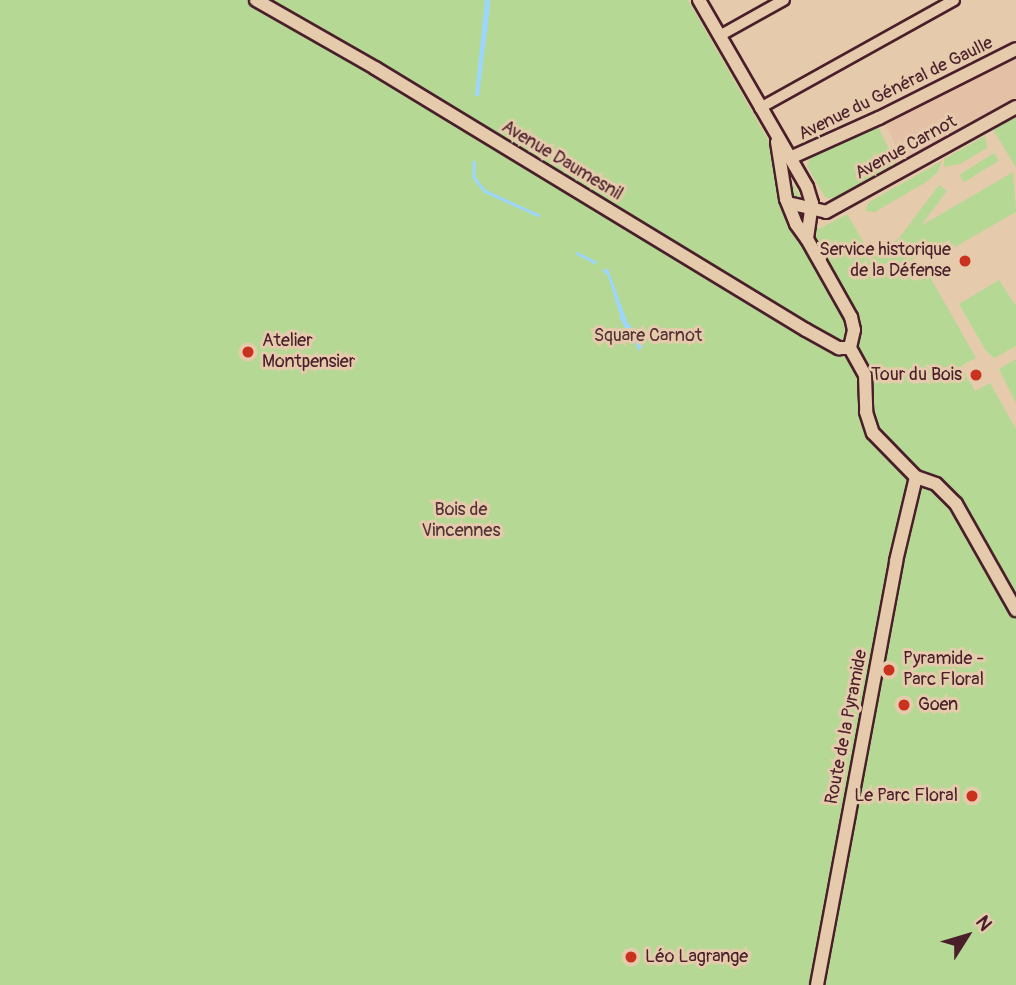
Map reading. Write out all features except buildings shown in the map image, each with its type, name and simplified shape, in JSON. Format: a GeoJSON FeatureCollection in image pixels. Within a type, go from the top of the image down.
{"type":"FeatureCollection","features":[{"type":"Feature","properties":{"kind":"street","name":"Avenue Daumesnil"},"geometry":{"type":"LineString","coordinates":[[256,0],[385,73],[806,330],[839,348],[850,348]]}},
{"type":"Feature","properties":{"kind":"street"},"geometry":{"type":"LineString","coordinates":[[699,0],[807,187],[812,210],[807,239]]}},
{"type":"Feature","properties":{"kind":"street"},"geometry":{"type":"LineString","coordinates":[[720,35],[784,0]]}},
{"type":"Feature","properties":{"kind":"street"},"geometry":{"type":"LineString","coordinates":[[760,107],[954,0]]}},
{"type":"Feature","properties":{"kind":"street","name":"Avenue du Général de Gaulle"},"geometry":{"type":"LineString","coordinates":[[790,158],[879,118],[1016,49]]}},
{"type":"Feature","properties":{"kind":"street","name":"Avenue Carnot"},"geometry":{"type":"LineString","coordinates":[[812,210],[829,211],[1016,107]]}},
{"type":"Feature","properties":{"kind":"street"},"geometry":{"type":"LineString","coordinates":[[777,138],[788,203],[800,232],[807,239],[851,317],[854,330],[850,348],[865,375],[866,412],[873,433],[916,477],[936,484],[956,504],[1016,610]]}},
{"type":"Feature","properties":{"kind":"street"},"geometry":{"type":"LineString","coordinates":[[788,203],[812,210]]}},
{"type":"Feature","properties":{"kind":"street","name":"Route de la Pyramide"},"geometry":{"type":"LineString","coordinates":[[817,985],[896,561],[916,477]]}},
{"type":"Feature","properties":{"kind":"shaded area"},"geometry":{"type":"Polygon","coordinates":[[[1016,52],[1016,101],[905,163],[883,120],[1016,52]]]}},
{"type":"Feature","properties":{"kind":"green space","name":"Bois de Vincennes"},"geometry":{"type":"Polygon","coordinates":[[[0,0],[688,0],[819,229],[847,214],[871,255],[1013,172],[1016,212],[930,261],[926,252],[906,263],[905,267],[913,281],[929,275],[976,358],[961,366],[975,391],[990,383],[1016,429],[1016,985],[0,985],[0,0]]]}},
{"type":"Feature","properties":{"kind":"green space"},"geometry":{"type":"Polygon","coordinates":[[[1016,116],[1016,168],[993,129],[1016,116]]]}},
{"type":"Feature","properties":{"kind":"green space"},"geometry":{"type":"Polygon","coordinates":[[[877,125],[896,163],[833,199],[825,197],[807,166],[810,158],[877,125]]]}},
{"type":"Feature","properties":{"kind":"green space"},"geometry":{"type":"Polygon","coordinates":[[[985,136],[987,148],[960,164],[944,167],[944,159],[985,136]]]}},
{"type":"Feature","properties":{"kind":"green space"},"geometry":{"type":"Polygon","coordinates":[[[994,153],[999,161],[964,182],[959,175],[994,153]]]}},
{"type":"Feature","properties":{"kind":"green space"},"geometry":{"type":"Polygon","coordinates":[[[942,161],[937,173],[926,182],[875,212],[865,211],[869,202],[942,161]]]}},
{"type":"Feature","properties":{"kind":"green space"},"geometry":{"type":"Polygon","coordinates":[[[939,185],[947,191],[899,255],[891,249],[939,185]]]}},
{"type":"Feature","properties":{"kind":"green space"},"geometry":{"type":"Polygon","coordinates":[[[999,280],[1016,306],[1016,346],[994,358],[986,351],[959,304],[999,280]]]}},
{"type":"Feature","properties":{"kind":"green space"},"geometry":{"type":"Polygon","coordinates":[[[1016,359],[1016,403],[999,369],[1016,359]]]}},
{"type":"Feature","properties":{"kind":"water"},"geometry":{"type":"Polygon","coordinates":[[[485,0],[490,0],[489,15],[479,96],[475,96],[485,0]]]}},
{"type":"Feature","properties":{"kind":"water"},"geometry":{"type":"Polygon","coordinates":[[[608,269],[627,321],[643,346],[639,351],[619,312],[608,276],[602,270],[608,269]]]}},
{"type":"Feature","properties":{"kind":"waterway"},"geometry":{"type":"LineString","coordinates":[[474,162],[474,177],[485,191],[538,215]]}},
{"type":"Feature","properties":{"kind":"waterway"},"geometry":{"type":"LineString","coordinates":[[577,253],[595,262]]}},
{"type":"Feature","properties":{"kind":"waterway"},"geometry":{"type":"LineString","coordinates":[[621,316],[633,341]]}},
{"type":"Feature","properties":{"kind":"place","name":"Service historique de la Défense"},"geometry":{"type":"Point","coordinates":[965,261]}},
{"type":"Feature","properties":{"kind":"place","name":"Atelier Montpensier"},"geometry":{"type":"Point","coordinates":[248,352]}},
{"type":"Feature","properties":{"kind":"place","name":"Tour du Bois"},"geometry":{"type":"Point","coordinates":[976,375]}},
{"type":"Feature","properties":{"kind":"place","name":"Pyramide - Parc Floral"},"geometry":{"type":"Point","coordinates":[889,670]}},
{"type":"Feature","properties":{"kind":"place","name":"Goen"},"geometry":{"type":"Point","coordinates":[904,705]}},
{"type":"Feature","properties":{"kind":"place","name":"Le Parc Floral"},"geometry":{"type":"Point","coordinates":[972,796]}},
{"type":"Feature","properties":{"kind":"place","name":"Léo Lagrange"},"geometry":{"type":"Point","coordinates":[631,957]}},
{"type":"Feature","properties":{"kind":"park label","name":"Square Carnot"},"geometry":{"type":"Point","coordinates":[648,336]}}]}
